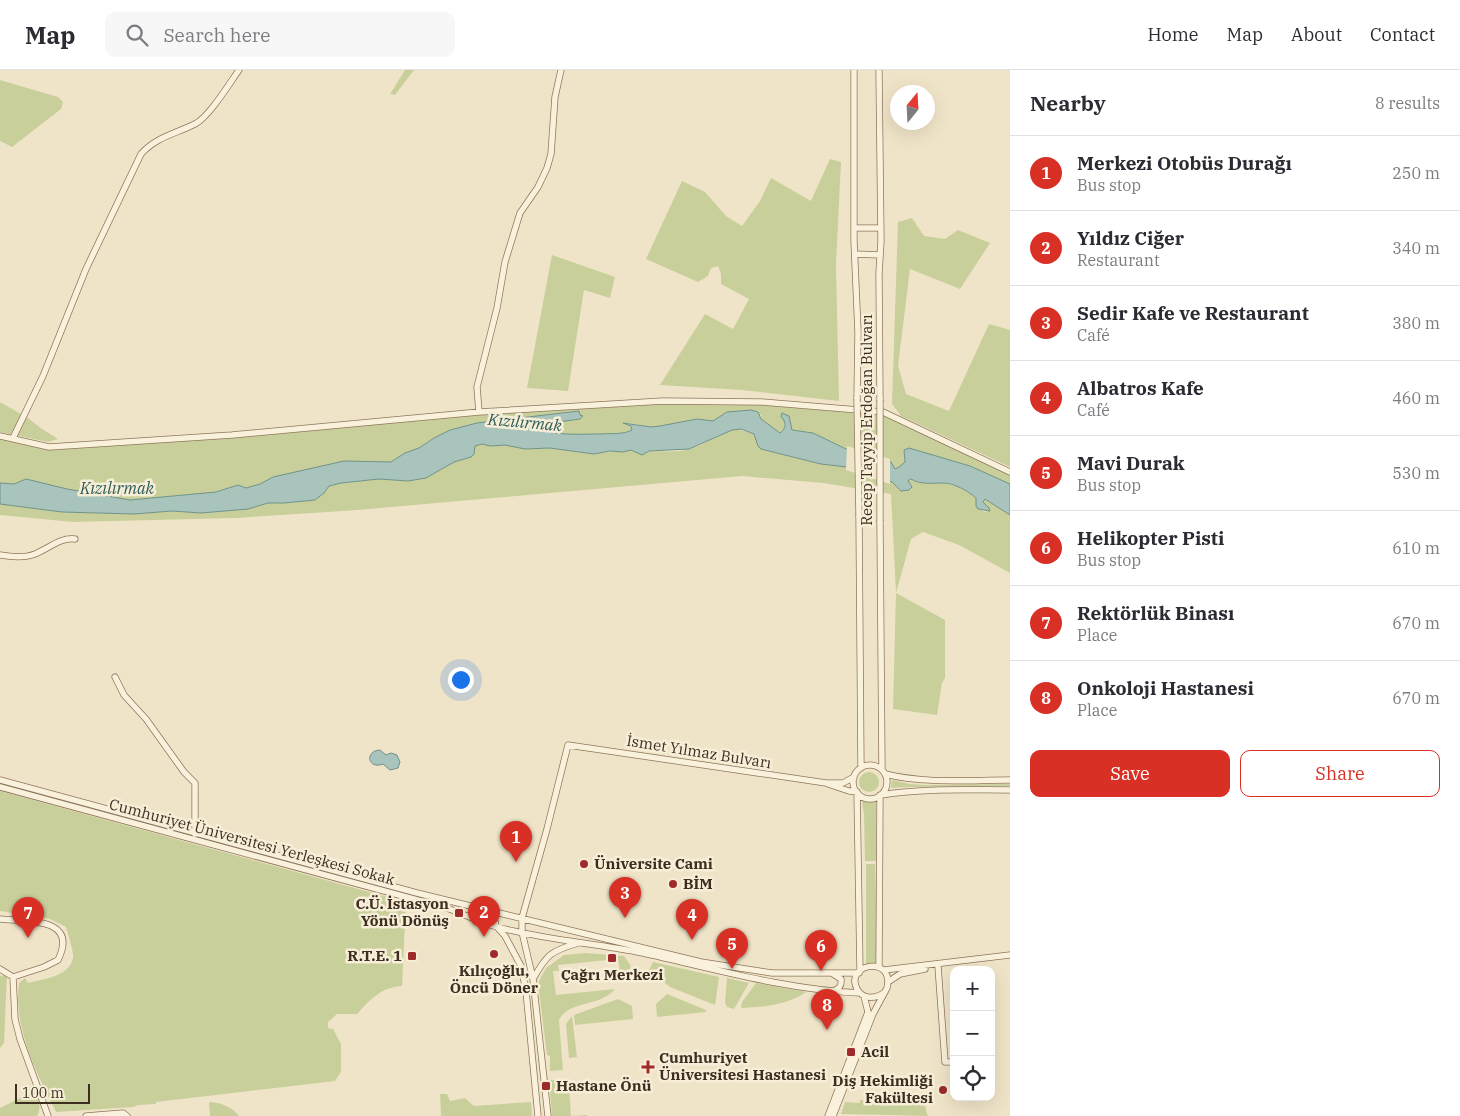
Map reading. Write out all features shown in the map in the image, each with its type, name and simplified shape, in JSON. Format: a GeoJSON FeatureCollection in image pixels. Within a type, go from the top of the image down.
{"type":"FeatureCollection","features":[{"type":"Feature","properties":{"kind":"street"},"geometry":{"type":"LineString","coordinates":[[13,438],[43,376],[82,277],[141,154],[161,137],[196,124],[212,108],[239,70]]}},
{"type":"Feature","properties":{"kind":"street"},"geometry":{"type":"LineString","coordinates":[[480,412],[477,387],[497,308],[505,262],[520,213],[538,187],[547,168],[551,154],[555,97],[561,70]]}},
{"type":"Feature","properties":{"kind":"street","name":"Recep Tayyip Erdoğan Bulvarı"},"geometry":{"type":"LineString","coordinates":[[854,70],[861,768]]}},
{"type":"Feature","properties":{"kind":"street","name":"Recep Tayyip Erdoğan Bulvarı"},"geometry":{"type":"LineString","coordinates":[[880,70],[880,522],[884,772]]}},
{"type":"Feature","properties":{"kind":"street"},"geometry":{"type":"LineString","coordinates":[[855,228],[881,228]]}},
{"type":"Feature","properties":{"kind":"street"},"geometry":{"type":"LineString","coordinates":[[856,254],[880,255]]}},
{"type":"Feature","properties":{"kind":"street"},"geometry":{"type":"LineString","coordinates":[[0,436],[49,447],[232,435],[480,412],[663,401],[762,402],[884,412],[1010,472]]}},
{"type":"Feature","properties":{"kind":"street"},"geometry":{"type":"LineString","coordinates":[[0,555],[23,557],[33,555],[65,539],[75,539]]}},
{"type":"Feature","properties":{"kind":"street"},"geometry":{"type":"LineString","coordinates":[[115,678],[124,695],[146,719],[184,772],[195,783],[195,834]]}},
{"type":"Feature","properties":{"kind":"street","name":"İsmet Yılmaz Bulvarı"},"geometry":{"type":"LineString","coordinates":[[522,918],[568,745],[826,784],[857,792],[868,798],[896,792],[1010,790]]}},
{"type":"Feature","properties":{"kind":"street"},"geometry":{"type":"LineString","coordinates":[[828,1116],[868,1012],[856,985],[859,972],[857,792],[854,777],[861,768],[872,765],[884,772],[905,779],[925,781],[1010,780]]}},
{"type":"Feature","properties":{"kind":"street"},"geometry":{"type":"LineString","coordinates":[[833,1116],[873,1014],[885,992],[888,982],[886,974],[881,969],[881,795],[887,784],[884,772]]}},
{"type":"Feature","properties":{"kind":"street","name":"İsmet Yılmaz Bulvarı"},"geometry":{"type":"LineString","coordinates":[[826,784],[843,782],[854,777]]}},
{"type":"Feature","properties":{"kind":"street","name":"Cumhuriyet Üniversitesi Yerleşkesi Sokak"},"geometry":{"type":"LineString","coordinates":[[0,780],[195,834],[493,912],[726,967],[772,973],[833,974],[859,972],[869,966],[881,969],[1010,955]]}},
{"type":"Feature","properties":{"kind":"street","name":"Cumhuriyet Üniversitesi Yerleşkesi Sokak"},"geometry":{"type":"LineString","coordinates":[[0,786],[447,908],[496,926],[643,954],[735,975],[831,992],[875,998],[885,992]]}},
{"type":"Feature","properties":{"kind":"street"},"geometry":{"type":"LineString","coordinates":[[493,912],[496,926],[509,941],[521,966],[526,991],[538,1116]]}},
{"type":"Feature","properties":{"kind":"street"},"geometry":{"type":"LineString","coordinates":[[522,918],[522,932],[533,979],[548,1116]]}},
{"type":"Feature","properties":{"kind":"street"},"geometry":{"type":"LineString","coordinates":[[0,919],[51,925],[60,931],[64,946],[58,960],[44,967],[13,977],[0,969]]}},
{"type":"Feature","properties":{"kind":"street"},"geometry":{"type":"LineString","coordinates":[[533,979],[543,960],[552,953],[582,942]]}},
{"type":"Feature","properties":{"kind":"street","name":"Cumhuriyet Üniversitesi Yerleşkesi Sokak"},"geometry":{"type":"LineString","coordinates":[[888,982],[900,974],[951,962]]}},
{"type":"Feature","properties":{"kind":"street"},"geometry":{"type":"LineString","coordinates":[[938,966],[945,1062],[950,1062]]}},
{"type":"Feature","properties":{"kind":"street"},"geometry":{"type":"LineString","coordinates":[[831,992],[838,989],[842,982],[841,979],[833,974]]}},
{"type":"Feature","properties":{"kind":"street"},"geometry":{"type":"LineString","coordinates":[[13,977],[15,1019],[20,1039],[48,1116]]}},
{"type":"Feature","properties":{"kind":"street"},"geometry":{"type":"LineString","coordinates":[[86,1116],[124,1113],[127,1116]]}},
{"type":"Feature","properties":{"kind":"green space"},"geometry":{"type":"Polygon","coordinates":[[[405,70],[414,70],[395,95],[390,94],[405,70]]]}},
{"type":"Feature","properties":{"kind":"green space"},"geometry":{"type":"Polygon","coordinates":[[[0,80],[58,97],[63,102],[61,109],[12,147],[0,141],[0,80]]]}},
{"type":"Feature","properties":{"kind":"green space"},"geometry":{"type":"Polygon","coordinates":[[[830,159],[841,162],[836,265],[839,401],[742,390],[660,385],[705,314],[733,329],[749,299],[721,284],[721,274],[718,266],[711,268],[708,276],[698,282],[646,259],[682,181],[705,192],[726,216],[742,226],[760,201],[771,178],[811,201],[830,159]]]}},
{"type":"Feature","properties":{"kind":"green space"},"geometry":{"type":"Polygon","coordinates":[[[912,218],[924,236],[945,239],[958,230],[990,243],[960,289],[910,269],[898,366],[906,394],[949,411],[989,324],[1010,330],[1010,467],[901,416],[892,404],[898,222],[912,218]]]}},
{"type":"Feature","properties":{"kind":"green space"},"geometry":{"type":"Polygon","coordinates":[[[552,255],[615,277],[610,298],[584,290],[568,391],[527,388],[552,255]]]}},
{"type":"Feature","properties":{"kind":"green space"},"geometry":{"type":"Polygon","coordinates":[[[0,402],[28,418],[58,439],[48,442],[0,432],[0,402]]]}},
{"type":"Feature","properties":{"kind":"green space"},"geometry":{"type":"Polygon","coordinates":[[[663,404],[761,405],[883,415],[1010,475],[1010,484],[970,466],[909,448],[904,454],[905,462],[895,469],[888,461],[846,449],[809,432],[792,430],[784,419],[785,427],[780,433],[761,419],[761,415],[731,412],[727,412],[713,421],[697,419],[652,427],[628,423],[625,424],[631,426],[632,430],[621,433],[568,435],[537,429],[536,425],[540,424],[580,419],[579,412],[450,430],[419,448],[405,453],[391,463],[344,461],[273,477],[260,484],[246,488],[238,485],[216,492],[130,500],[67,489],[26,479],[14,484],[0,483],[0,439],[49,450],[480,415],[663,404]]]}},
{"type":"Feature","properties":{"kind":"green space"},"geometry":{"type":"Polygon","coordinates":[[[737,429],[754,434],[765,450],[821,464],[847,467],[892,482],[901,491],[911,479],[920,483],[951,485],[962,489],[976,498],[978,509],[986,512],[989,508],[983,502],[985,499],[1010,515],[1010,573],[959,545],[923,532],[911,539],[896,593],[891,494],[823,483],[742,476],[358,510],[236,518],[73,522],[0,515],[0,504],[62,512],[134,514],[172,511],[201,513],[235,510],[252,508],[268,503],[315,500],[329,486],[341,483],[379,479],[408,481],[426,478],[454,462],[471,457],[474,454],[474,446],[482,444],[489,446],[505,445],[525,449],[550,448],[594,454],[631,449],[638,453],[677,451],[695,447],[725,432],[737,429]]]}},
{"type":"Feature","properties":{"kind":"green space"},"geometry":{"type":"Polygon","coordinates":[[[896,593],[945,620],[945,678],[942,683],[937,715],[893,709],[896,593]]]}},
{"type":"Feature","properties":{"kind":"green space"},"geometry":{"type":"Polygon","coordinates":[[[869,772],[876,775],[879,782],[876,789],[869,792],[862,789],[859,782],[862,775],[869,772]]]}},
{"type":"Feature","properties":{"kind":"green space"},"geometry":{"type":"Polygon","coordinates":[[[892,780],[925,785],[1010,784],[1010,786],[891,788],[892,780]]]}},
{"type":"Feature","properties":{"kind":"green space"},"geometry":{"type":"Polygon","coordinates":[[[0,791],[406,902],[402,986],[382,992],[371,999],[357,1014],[337,1014],[328,1022],[328,1028],[333,1029],[341,1044],[341,1072],[335,1081],[156,1102],[156,1104],[133,1107],[56,1112],[34,1066],[23,1033],[18,1000],[19,983],[25,978],[28,983],[61,973],[71,964],[73,952],[66,927],[50,919],[0,911],[0,791]]]}},
{"type":"Feature","properties":{"kind":"green space"},"geometry":{"type":"Polygon","coordinates":[[[862,801],[876,801],[876,861],[865,861],[862,801]]]}},
{"type":"Feature","properties":{"kind":"green space"},"geometry":{"type":"Polygon","coordinates":[[[866,864],[875,864],[876,965],[866,965],[866,864]]]}},
{"type":"Feature","properties":{"kind":"green space"},"geometry":{"type":"Polygon","coordinates":[[[586,953],[624,956],[631,966],[626,978],[621,978],[618,959],[558,965],[559,971],[553,971],[556,995],[615,989],[602,999],[570,1009],[559,1020],[563,1070],[550,1071],[550,1056],[547,1055],[538,983],[546,968],[564,955],[586,953]]]}},
{"type":"Feature","properties":{"kind":"green space"},"geometry":{"type":"Polygon","coordinates":[[[653,962],[719,977],[715,1005],[670,987],[649,970],[653,962]]]}},
{"type":"Feature","properties":{"kind":"green space"},"geometry":{"type":"Polygon","coordinates":[[[7,975],[4,1043],[0,1048],[0,976],[7,975]]]}},
{"type":"Feature","properties":{"kind":"green space"},"geometry":{"type":"Polygon","coordinates":[[[727,978],[749,983],[734,1009],[727,1007],[725,1003],[727,978]]]}},
{"type":"Feature","properties":{"kind":"green space"},"geometry":{"type":"Polygon","coordinates":[[[756,983],[806,992],[783,1003],[741,1008],[742,1002],[756,983]]]}},
{"type":"Feature","properties":{"kind":"green space"},"geometry":{"type":"Polygon","coordinates":[[[667,994],[706,1010],[706,1012],[657,1017],[656,1004],[667,994]]]}},
{"type":"Feature","properties":{"kind":"green space"},"geometry":{"type":"Polygon","coordinates":[[[618,999],[632,1006],[633,1019],[575,1025],[574,1015],[618,999]]]}},
{"type":"Feature","properties":{"kind":"green space"},"geometry":{"type":"Polygon","coordinates":[[[572,1016],[577,1057],[569,1058],[566,1024],[572,1016]]]}},
{"type":"Feature","properties":{"kind":"green space"},"geometry":{"type":"Polygon","coordinates":[[[549,1080],[565,1080],[565,1087],[569,1087],[571,1116],[552,1116],[549,1080]]]}},
{"type":"Feature","properties":{"kind":"green space"},"geometry":{"type":"Polygon","coordinates":[[[34,1091],[39,1104],[37,1116],[0,1116],[0,1108],[34,1091]]]}},
{"type":"Feature","properties":{"kind":"green space"},"geometry":{"type":"Polygon","coordinates":[[[440,1094],[447,1094],[450,1101],[465,1098],[474,1106],[531,1102],[532,1116],[441,1116],[440,1094]]]}},
{"type":"Feature","properties":{"kind":"green space"},"geometry":{"type":"Polygon","coordinates":[[[860,1100],[924,1101],[929,1116],[841,1114],[845,1102],[860,1103],[860,1100]]]}},
{"type":"Feature","properties":{"kind":"green space"},"geometry":{"type":"Polygon","coordinates":[[[209,1102],[226,1106],[239,1116],[210,1116],[209,1102]]]}},
{"type":"Feature","properties":{"kind":"water","name":"Kızılırmak"},"geometry":{"type":"Polygon","coordinates":[[[751,410],[758,412],[761,419],[780,433],[784,430],[785,425],[781,417],[782,413],[789,416],[792,430],[813,433],[846,449],[891,462],[895,469],[905,462],[904,450],[909,448],[970,466],[1010,484],[1010,515],[985,499],[983,502],[990,511],[978,509],[976,498],[952,484],[922,483],[911,479],[908,481],[912,487],[909,490],[901,491],[892,482],[847,467],[821,464],[761,449],[754,434],[741,429],[732,430],[689,449],[649,451],[642,455],[631,450],[594,454],[550,448],[525,449],[505,445],[490,446],[482,444],[475,446],[474,454],[471,457],[454,462],[426,478],[408,481],[379,479],[341,483],[329,486],[315,500],[268,503],[248,509],[201,513],[172,511],[134,514],[62,512],[0,504],[0,483],[14,484],[26,479],[67,489],[130,500],[216,492],[238,485],[246,488],[260,484],[273,477],[344,461],[391,462],[450,430],[477,423],[579,411],[580,415],[583,416],[580,419],[536,425],[537,429],[569,434],[624,433],[632,430],[631,426],[623,423],[651,427],[697,419],[713,421],[727,412],[751,410]]]}},
{"type":"Feature","properties":{"kind":"water"},"geometry":{"type":"Polygon","coordinates":[[[380,750],[386,755],[391,753],[397,755],[400,762],[398,768],[390,770],[383,764],[378,765],[371,762],[370,756],[372,753],[380,750]]]}},
{"type":"Feature","properties":{"kind":"pier"},"geometry":{"type":"Polygon","coordinates":[[[847,446],[890,459],[890,484],[846,470],[847,446]]]}},
{"type":"Feature","properties":{"kind":"place","name":"Merkezi Otobüs Durağı"},"geometry":{"type":"Point","coordinates":[516,862]}},
{"type":"Feature","properties":{"kind":"place","name":"Üniversite Cami"},"geometry":{"type":"Point","coordinates":[584,864]}},
{"type":"Feature","properties":{"kind":"place","name":"BİM"},"geometry":{"type":"Point","coordinates":[673,884]}},
{"type":"Feature","properties":{"kind":"place","name":"C.Ü. İstasyon Yönü Dönüş"},"geometry":{"type":"Point","coordinates":[459,913]}},
{"type":"Feature","properties":{"kind":"place","name":"Sedir Kafe ve Restaurant"},"geometry":{"type":"Point","coordinates":[625,918]}},
{"type":"Feature","properties":{"kind":"place","name":"Yıldız Ciğer"},"geometry":{"type":"Point","coordinates":[484,937]}},
{"type":"Feature","properties":{"kind":"place","name":"Rektörlük Binası"},"geometry":{"type":"Point","coordinates":[28,938]}},
{"type":"Feature","properties":{"kind":"place","name":"Albatros Kafe"},"geometry":{"type":"Point","coordinates":[692,940]}},
{"type":"Feature","properties":{"kind":"place","name":"Kılıçoğlu, Öncü Döner"},"geometry":{"type":"Point","coordinates":[494,954]}},
{"type":"Feature","properties":{"kind":"place","name":"R.T.E. 1"},"geometry":{"type":"Point","coordinates":[412,956]}},
{"type":"Feature","properties":{"kind":"place","name":"Çağrı Merkezi"},"geometry":{"type":"Point","coordinates":[612,958]}},
{"type":"Feature","properties":{"kind":"place","name":"Mavi Durak"},"geometry":{"type":"Point","coordinates":[732,969]}},
{"type":"Feature","properties":{"kind":"place","name":"Helikopter Pisti"},"geometry":{"type":"Point","coordinates":[821,971]}},
{"type":"Feature","properties":{"kind":"place","name":"Onkoloji Hastanesi"},"geometry":{"type":"Point","coordinates":[827,1030]}},
{"type":"Feature","properties":{"kind":"place","name":"Acil"},"geometry":{"type":"Point","coordinates":[851,1052]}},
{"type":"Feature","properties":{"kind":"place","name":"Cumhuriyet Üniversitesi Hastanesi"},"geometry":{"type":"Point","coordinates":[648,1067]}},
{"type":"Feature","properties":{"kind":"place","name":"Hastane Önü"},"geometry":{"type":"Point","coordinates":[546,1086]}},
{"type":"Feature","properties":{"kind":"place","name":"Diş Hekimliği Fakültesi"},"geometry":{"type":"Point","coordinates":[943,1090]}}]}
